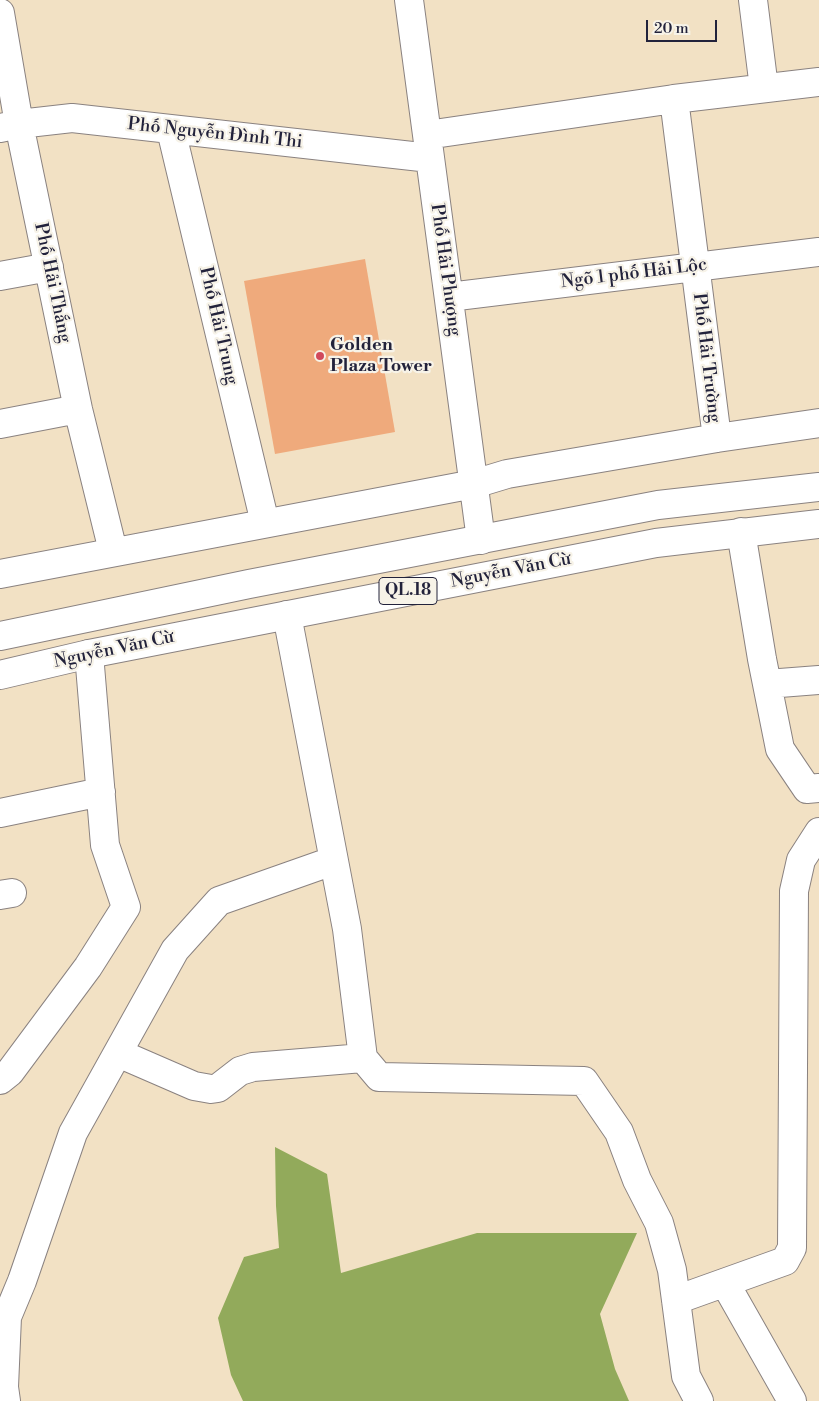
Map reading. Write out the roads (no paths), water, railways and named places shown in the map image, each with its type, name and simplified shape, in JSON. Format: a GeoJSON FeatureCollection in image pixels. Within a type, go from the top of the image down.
{"type":"FeatureCollection","features":[{"type":"Feature","properties":{"kind":"street","name":"Phố Hải Phượng"},"geometry":{"type":"LineString","coordinates":[[409,0],[481,540]]}},
{"type":"Feature","properties":{"kind":"street"},"geometry":{"type":"LineString","coordinates":[[753,0],[764,88]]}},
{"type":"Feature","properties":{"kind":"street","name":"Phố Hải Thắng"},"geometry":{"type":"LineString","coordinates":[[0,13],[10,126],[49,267],[78,409],[113,551]]}},
{"type":"Feature","properties":{"kind":"street","name":"Phố Nguyễn Đình Thi"},"geometry":{"type":"LineString","coordinates":[[10,126],[72,118],[171,130],[429,146],[674,99],[819,82]]}},
{"type":"Feature","properties":{"kind":"street","name":"Phố Hải Trường"},"geometry":{"type":"LineString","coordinates":[[674,99],[717,438]]}},
{"type":"Feature","properties":{"kind":"street","name":"Phố Hải Trung"},"geometry":{"type":"LineString","coordinates":[[171,130],[265,523]]}},
{"type":"Feature","properties":{"kind":"street","name":"Ngõ 1 phố Hải Lộc"},"geometry":{"type":"LineString","coordinates":[[449,297],[819,252]]}},
{"type":"Feature","properties":{"kind":"street"},"geometry":{"type":"LineString","coordinates":[[0,276],[49,267]]}},
{"type":"Feature","properties":{"kind":"street"},"geometry":{"type":"LineString","coordinates":[[0,424],[78,409]]}},
{"type":"Feature","properties":{"kind":"street"},"geometry":{"type":"LineString","coordinates":[[0,574],[113,551],[474,484],[507,474],[717,438],[819,423]]}},
{"type":"Feature","properties":{"kind":"street","name":"Nguyễn Văn Cừ"},"geometry":{"type":"LineString","coordinates":[[0,636],[249,584],[658,505],[819,487]]}},
{"type":"Feature","properties":{"kind":"street","name":"Nguyễn Văn Cừ"},"geometry":{"type":"LineString","coordinates":[[0,675],[89,654],[656,543],[819,524]]}},
{"type":"Feature","properties":{"kind":"street"},"geometry":{"type":"LineString","coordinates":[[741,532],[780,749],[807,789],[819,788]]}},
{"type":"Feature","properties":{"kind":"street"},"geometry":{"type":"LineString","coordinates":[[287,615],[347,930],[364,1058],[379,1077],[584,1082],[619,1132],[637,1180],[659,1222],[672,1270],[686,1376],[698,1401]]}},
{"type":"Feature","properties":{"kind":"street"},"geometry":{"type":"LineString","coordinates":[[0,1080],[10,1072],[88,967],[126,907],[105,845],[89,654]]}},
{"type":"Feature","properties":{"kind":"street"},"geometry":{"type":"LineString","coordinates":[[767,684],[819,680]]}},
{"type":"Feature","properties":{"kind":"street"},"geometry":{"type":"LineString","coordinates":[[0,813],[100,792]]}},
{"type":"Feature","properties":{"kind":"street"},"geometry":{"type":"LineString","coordinates":[[676,1300],[785,1261],[792,1248],[794,890],[801,860],[819,832]]}},
{"type":"Feature","properties":{"kind":"street"},"geometry":{"type":"LineString","coordinates":[[6,1401],[4,1387],[7,1317],[22,1281],[73,1133],[175,950],[219,901],[334,862]]}},
{"type":"Feature","properties":{"kind":"street"},"geometry":{"type":"LineString","coordinates":[[118,1053],[194,1086],[211,1089],[218,1088],[240,1071],[253,1067],[364,1058]]}},
{"type":"Feature","properties":{"kind":"street"},"geometry":{"type":"LineString","coordinates":[[726,1283],[792,1401]]}},
{"type":"Feature","properties":{"kind":"place","name":"Golden Plaza Tower"},"geometry":{"type":"Point","coordinates":[320,356]}}]}
